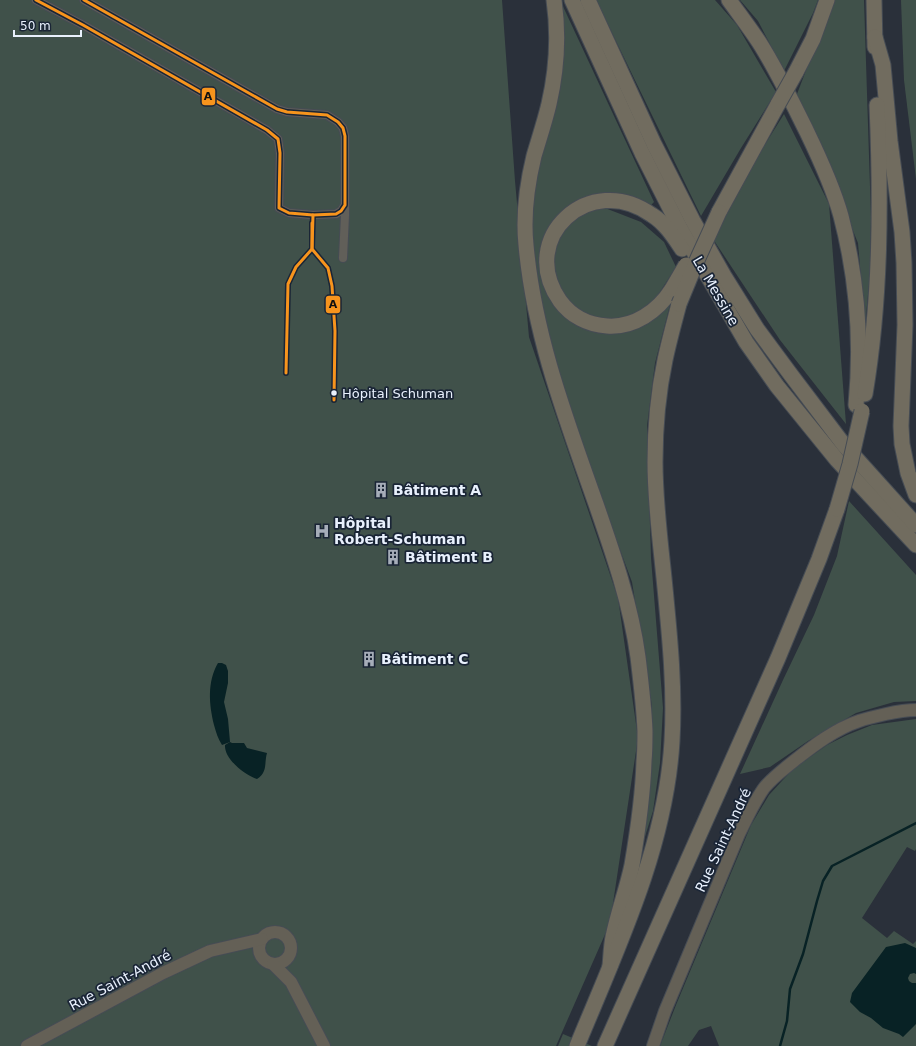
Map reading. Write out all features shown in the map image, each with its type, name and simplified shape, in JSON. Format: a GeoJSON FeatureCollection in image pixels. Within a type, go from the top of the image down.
{"type":"FeatureCollection","features":[{"type":"Feature","properties":{"kind":"highway"},"geometry":{"type":"LineString","coordinates":[[554,0],[556,16],[556,57],[549,104],[528,186],[525,242],[530,284],[539,328],[553,379],[608,540],[631,621],[638,654],[643,693],[645,733],[644,773],[637,834],[630,876],[613,935],[610,966]]}},
{"type":"Feature","properties":{"kind":"highway","name":"La Messine"},"geometry":{"type":"LineString","coordinates":[[572,0],[642,153],[680,228],[746,342],[782,391],[832,454],[916,545]]}},
{"type":"Feature","properties":{"kind":"highway","name":"La Messine"},"geometry":{"type":"LineString","coordinates":[[588,0],[654,144],[693,221],[728,283],[757,329],[844,445],[916,526]]}},
{"type":"Feature","properties":{"kind":"highway"},"geometry":{"type":"LineString","coordinates":[[729,0],[759,42],[787,92],[816,150],[841,215],[849,248],[855,287],[858,328],[859,408]]}},
{"type":"Feature","properties":{"kind":"highway"},"geometry":{"type":"LineString","coordinates":[[746,342],[675,238],[652,214],[641,208],[620,201],[609,200],[591,203],[572,212],[552,236],[547,258],[549,279],[552,288],[562,304],[576,316],[591,324],[611,327],[626,325],[634,322],[656,309],[666,298],[679,278],[718,208],[750,155],[796,72],[813,39],[827,0]]}},
{"type":"Feature","properties":{"kind":"highway"},"geometry":{"type":"LineString","coordinates":[[605,1046],[778,658],[819,559],[835,506],[850,464],[859,408],[869,369],[874,329],[879,248],[874,0]]}},
{"type":"Feature","properties":{"kind":"highway"},"geometry":{"type":"LineString","coordinates":[[875,37],[883,65],[889,134],[901,225],[904,263],[905,324],[901,426],[902,444],[908,473],[916,495]]}},
{"type":"Feature","properties":{"kind":"highway"},"geometry":{"type":"LineString","coordinates":[[577,1046],[639,892],[652,852],[669,777],[672,741],[671,662],[665,588],[659,540],[655,463],[656,431],[664,361],[679,304],[718,208]]}},
{"type":"Feature","properties":{"kind":"street"},"geometry":{"type":"LineString","coordinates":[[36,0],[83,25],[260,126],[278,139],[280,153],[279,208],[289,213],[313,215],[336,214],[341,211],[345,205]]}},
{"type":"Feature","properties":{"kind":"street"},"geometry":{"type":"LineString","coordinates":[[84,0],[277,109],[288,112],[327,115],[334,118],[343,128],[345,136],[343,258]]}},
{"type":"Feature","properties":{"kind":"street","name":"Rue Saint-André"},"geometry":{"type":"LineString","coordinates":[[653,1046],[736,840],[752,808],[765,788],[783,770],[803,754],[826,738],[858,721],[894,712],[916,710]]}},
{"type":"Feature","properties":{"kind":"street"},"geometry":{"type":"LineString","coordinates":[[291,982],[289,963],[290,943],[287,937],[283,934],[267,934],[262,939],[260,944],[260,954],[263,959],[273,964],[291,982],[324,1046]]}},
{"type":"Feature","properties":{"kind":"street","name":"Rue Saint-André"},"geometry":{"type":"LineString","coordinates":[[27,1046],[163,973],[210,951],[262,939]]}},
{"type":"Feature","properties":{"kind":"street","name":"Rue Saint-André"},"geometry":{"type":"LineString","coordinates":[[230,946],[260,954]]}},
{"type":"Feature","properties":{"kind":"street"},"geometry":{"type":"LineString","coordinates":[[273,964],[282,962],[289,955]]}},
{"type":"Feature","properties":{"kind":"shaded area"},"geometry":{"type":"Polygon","coordinates":[[[0,0],[502,0],[515,181],[529,337],[618,598],[638,738],[610,923],[556,1046],[0,1046],[0,0]]]}},
{"type":"Feature","properties":{"kind":"shaded area"},"geometry":{"type":"Polygon","coordinates":[[[560,0],[654,202],[648,208],[632,199],[560,214],[543,281],[548,295],[558,309],[603,333],[671,301],[655,363],[647,426],[651,558],[663,708],[660,763],[653,811],[642,846],[652,706],[632,582],[565,402],[544,326],[531,234],[534,180],[560,0]]]}},
{"type":"Feature","properties":{"kind":"shaded area"},"geometry":{"type":"Polygon","coordinates":[[[596,0],[715,0],[737,25],[776,92],[701,216],[596,0]]]}},
{"type":"Feature","properties":{"kind":"shaded area"},"geometry":{"type":"Polygon","coordinates":[[[740,0],[818,0],[784,71],[758,21],[740,0]]]}},
{"type":"Feature","properties":{"kind":"shaded area"},"geometry":{"type":"Polygon","coordinates":[[[833,0],[864,0],[871,218],[870,274],[865,326],[858,243],[797,94],[833,0]]]}},
{"type":"Feature","properties":{"kind":"shaded area"},"geometry":{"type":"Polygon","coordinates":[[[901,0],[916,0],[916,179],[904,80],[901,0]]]}},
{"type":"Feature","properties":{"kind":"shaded area"},"geometry":{"type":"Polygon","coordinates":[[[784,114],[829,204],[846,424],[780,340],[713,239],[733,196],[784,114]]]}},
{"type":"Feature","properties":{"kind":"shaded area"},"geometry":{"type":"Polygon","coordinates":[[[605,208],[641,222],[664,242],[676,267],[656,298],[634,315],[615,321],[593,319],[578,311],[564,298],[555,279],[553,262],[556,244],[563,229],[589,210],[605,208]]]}},
{"type":"Feature","properties":{"kind":"shaded area"},"geometry":{"type":"Polygon","coordinates":[[[849,501],[916,575],[916,701],[894,702],[856,713],[808,741],[770,767],[740,774],[814,615],[837,556],[849,501]]]}},
{"type":"Feature","properties":{"kind":"shaded area"},"geometry":{"type":"Polygon","coordinates":[[[218,663],[226,665],[228,671],[228,683],[224,702],[228,719],[230,742],[222,745],[214,725],[210,701],[212,678],[218,663]]]}},
{"type":"Feature","properties":{"kind":"shaded area"},"geometry":{"type":"Polygon","coordinates":[[[916,719],[916,849],[915,851],[907,847],[862,918],[887,938],[894,931],[913,944],[916,941],[916,1046],[719,1046],[711,1026],[699,1030],[688,1046],[660,1046],[751,825],[769,795],[793,769],[827,745],[872,725],[916,719]]]}},
{"type":"Feature","properties":{"kind":"shaded area"},"geometry":{"type":"Polygon","coordinates":[[[230,742],[244,743],[247,748],[267,753],[263,773],[257,779],[241,770],[228,756],[225,745],[230,742]]]}},
{"type":"Feature","properties":{"kind":"shaded area"},"geometry":{"type":"Polygon","coordinates":[[[905,943],[916,948],[916,974],[910,974],[908,978],[912,983],[916,983],[916,1024],[903,1037],[883,1028],[871,1018],[860,1012],[850,1002],[852,993],[886,947],[905,943]]]}},
{"type":"Feature","properties":{"kind":"shaded area"},"geometry":{"type":"Polygon","coordinates":[[[563,1034],[592,1046],[558,1046],[563,1034]]]}},
{"type":"Feature","properties":{"kind":"waterway"},"geometry":{"type":"LineString","coordinates":[[780,1046],[787,1021],[790,989],[803,954],[823,881],[832,866],[916,823]]}},
{"type":"Feature","properties":{"kind":"transit line","name":"A"},"geometry":{"type":"LineString","coordinates":[[36,0],[83,25],[267,130],[278,139],[280,153],[279,208],[289,213],[313,215],[336,214],[341,211],[345,205],[345,136],[343,128],[338,122],[327,115],[287,112],[277,109],[84,0]]}},
{"type":"Feature","properties":{"kind":"transit line","name":"A"},"geometry":{"type":"LineString","coordinates":[[313,215],[312,249],[328,268],[332,286],[335,331],[334,400]]}},
{"type":"Feature","properties":{"kind":"transit line","name":"A"},"geometry":{"type":"LineString","coordinates":[[286,373],[288,284],[296,267],[312,249],[312,223]]}},
{"type":"Feature","properties":{"kind":"place","name":"Hôpital Schuman"},"geometry":{"type":"Point","coordinates":[334,393]}},
{"type":"Feature","properties":{"kind":"place","name":"Bâtiment A"},"geometry":{"type":"Point","coordinates":[381,490]}},
{"type":"Feature","properties":{"kind":"place","name":"Hôpital Robert-Schuman"},"geometry":{"type":"Point","coordinates":[322,531]}},
{"type":"Feature","properties":{"kind":"place","name":"Bâtiment B"},"geometry":{"type":"Point","coordinates":[393,557]}},
{"type":"Feature","properties":{"kind":"place","name":"Bâtiment C"},"geometry":{"type":"Point","coordinates":[369,659]}}]}
